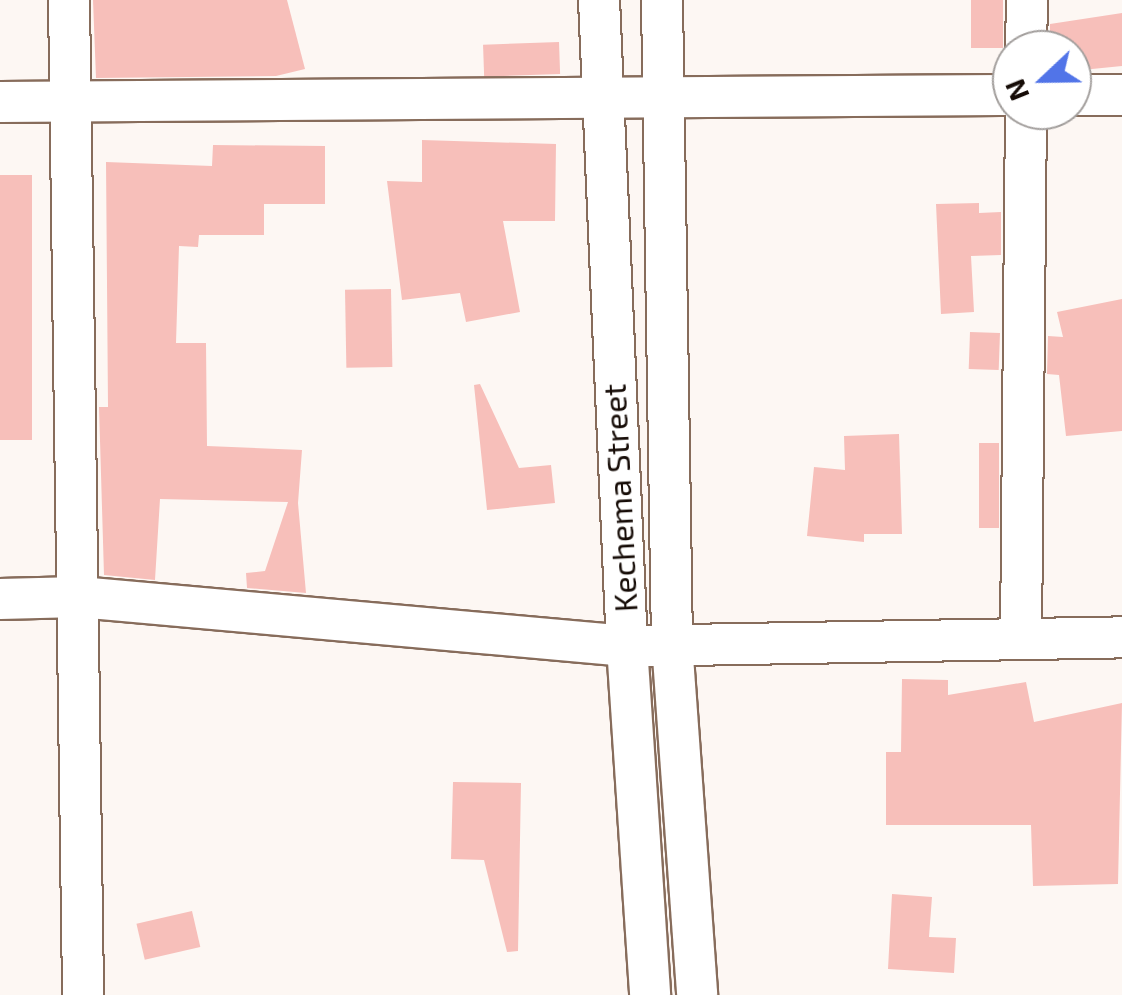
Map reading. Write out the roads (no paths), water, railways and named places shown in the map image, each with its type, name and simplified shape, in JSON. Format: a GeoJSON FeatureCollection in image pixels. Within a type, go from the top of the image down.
{"type":"FeatureCollection","features":[{"type":"Feature","properties":{"kind":"street"},"geometry":{"type":"LineString","coordinates":[[68,0],[82,995]]}},
{"type":"Feature","properties":{"kind":"street","name":"Kechema Street"},"geometry":{"type":"LineString","coordinates":[[599,0],[599,95],[626,646],[650,995]]}},
{"type":"Feature","properties":{"kind":"street","name":"Kechema Street"},"geometry":{"type":"LineString","coordinates":[[662,0],[672,643],[696,995]]}},
{"type":"Feature","properties":{"kind":"street"},"geometry":{"type":"LineString","coordinates":[[1026,30],[1027,0]]}},
{"type":"Feature","properties":{"kind":"street"},"geometry":{"type":"LineString","coordinates":[[1092,95],[1122,94]]}},
{"type":"Feature","properties":{"kind":"street"},"geometry":{"type":"LineString","coordinates":[[0,102],[599,95],[992,96]]}},
{"type":"Feature","properties":{"kind":"street"},"geometry":{"type":"LineString","coordinates":[[1020,638],[1026,130]]}},
{"type":"Feature","properties":{"kind":"street"},"geometry":{"type":"LineString","coordinates":[[0,599],[79,597],[626,646],[1122,637]]}}]}
